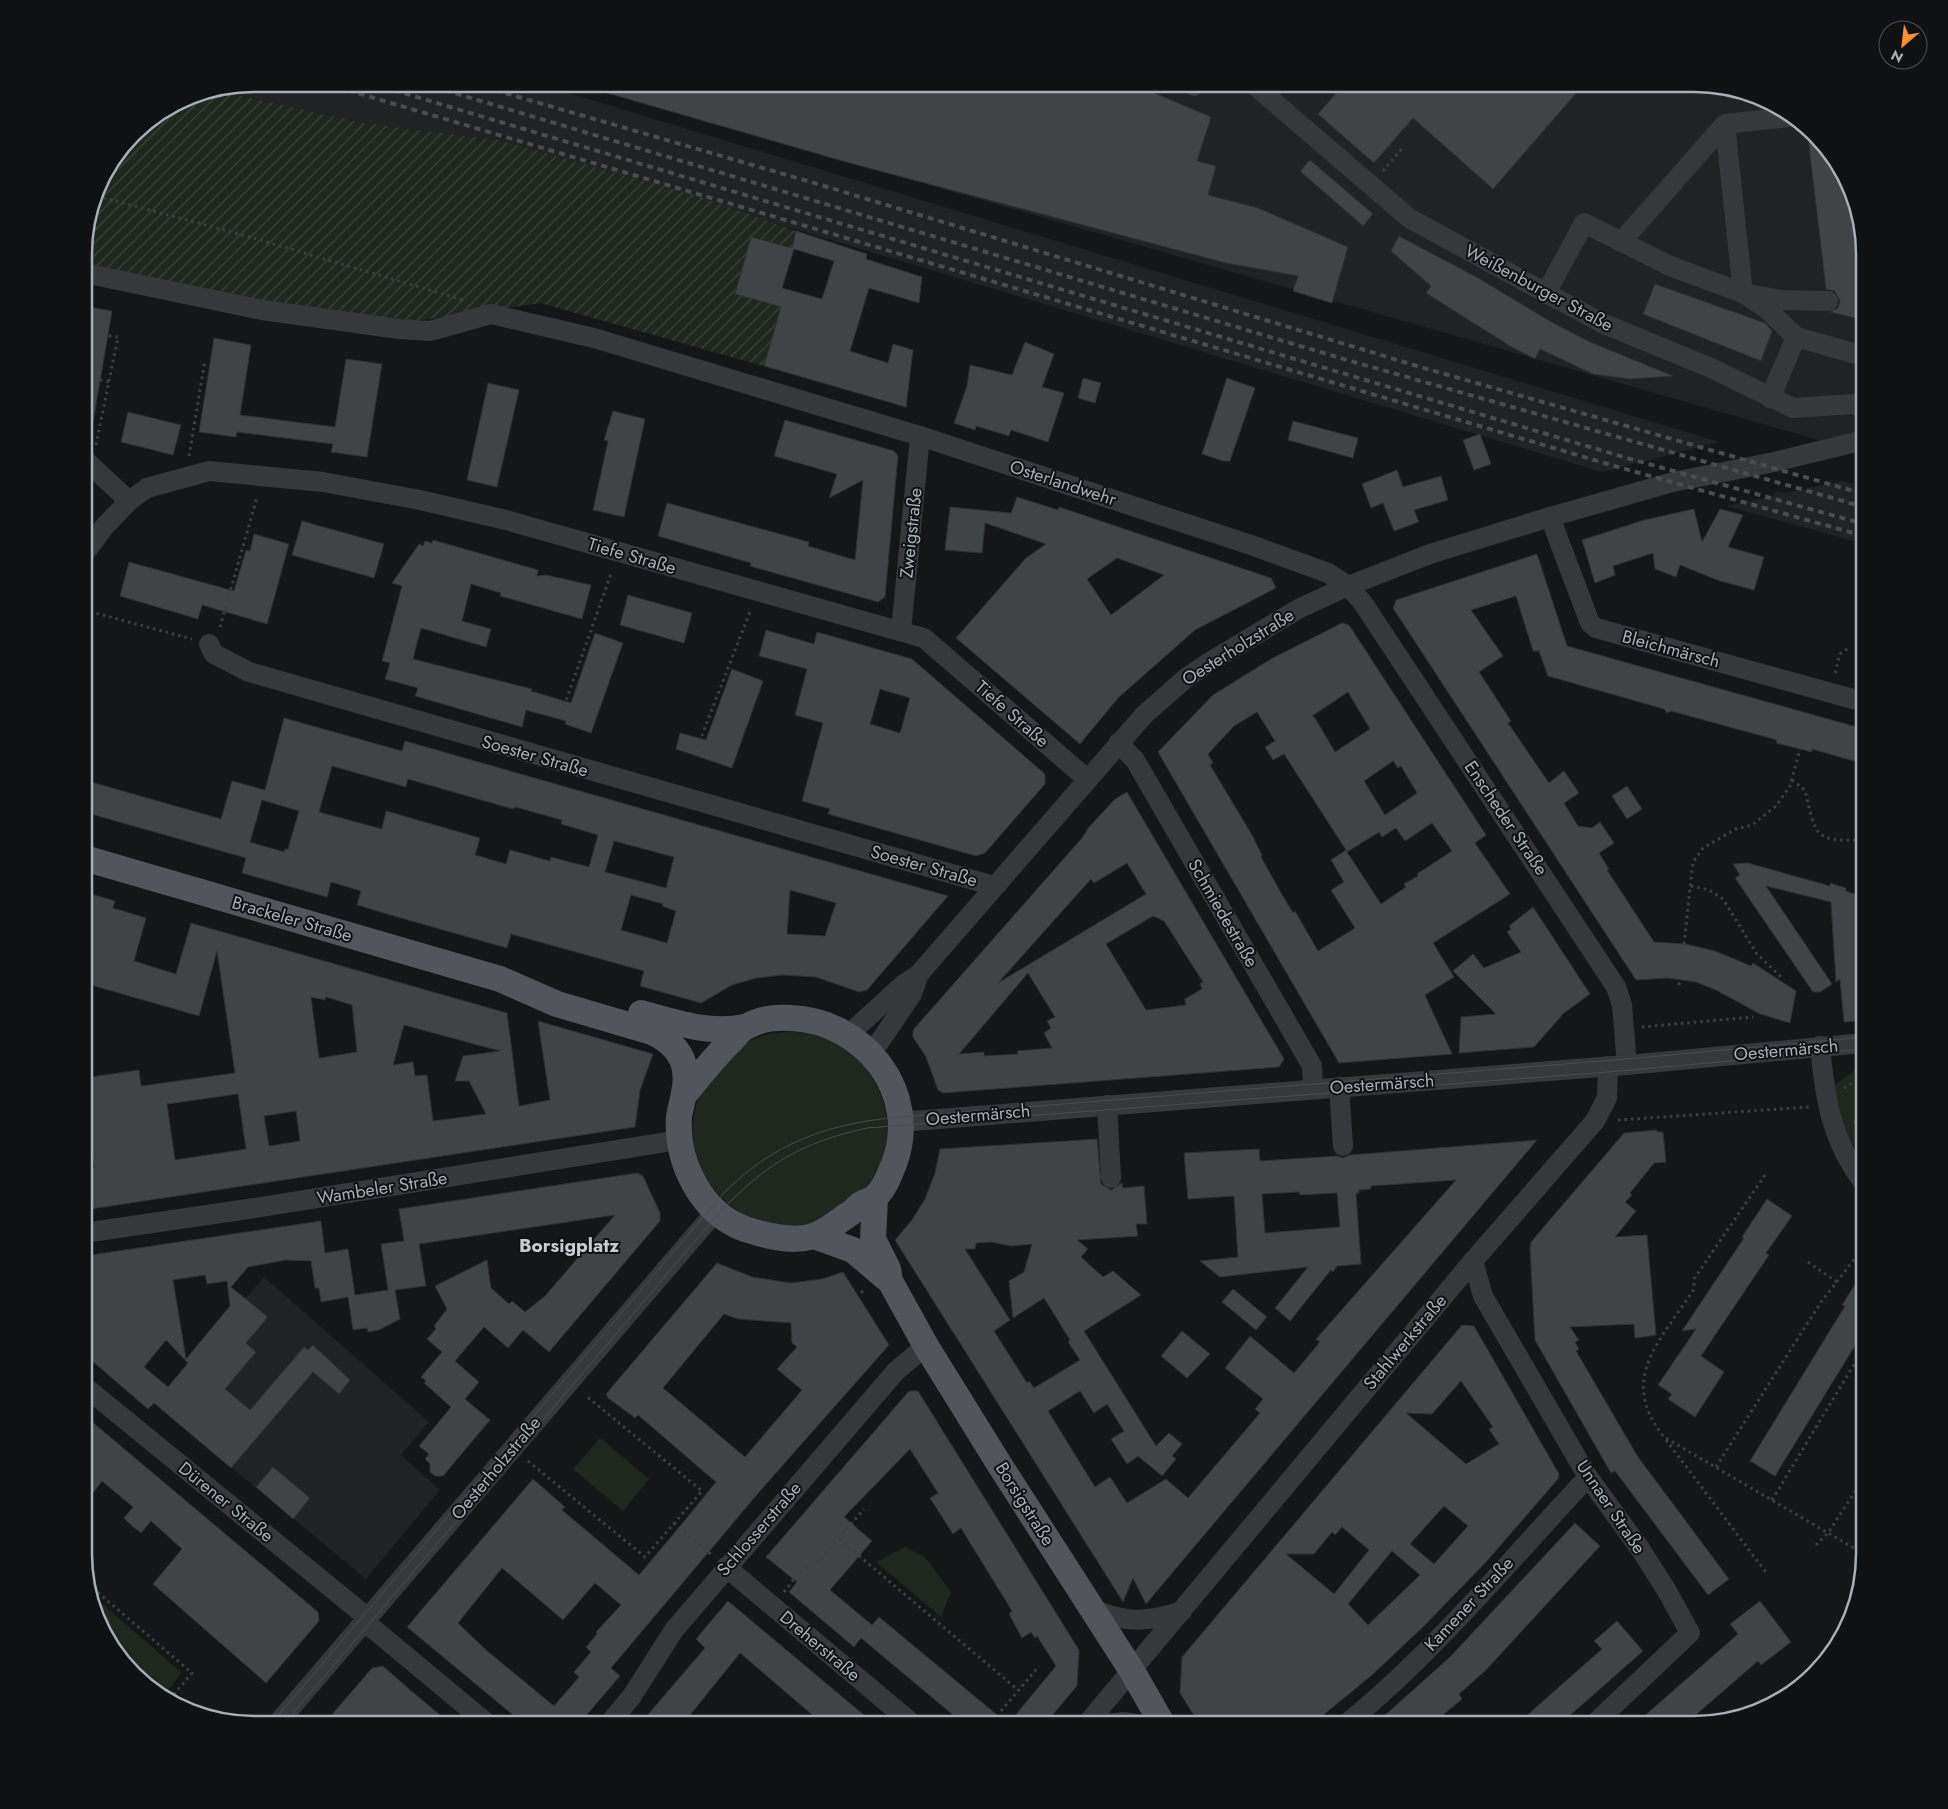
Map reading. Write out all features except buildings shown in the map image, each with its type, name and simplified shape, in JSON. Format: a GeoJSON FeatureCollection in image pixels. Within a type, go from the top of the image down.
{"type":"FeatureCollection","features":[{"type":"Feature","properties":{"kind":"main road","name":"Brackeler Straße"},"geometry":{"type":"LineString","coordinates":[[93,861],[500,979],[557,1004],[652,1032],[666,1038],[676,1048],[684,1065],[686,1078],[684,1094]]}},
{"type":"Feature","properties":{"kind":"main road","name":"Brackeler Straße"},"geometry":{"type":"LineString","coordinates":[[500,979],[524,976],[550,983],[571,994],[695,1028],[726,1031],[745,1027]]}},
{"type":"Feature","properties":{"kind":"main road"},"geometry":{"type":"LineString","coordinates":[[805,1018],[827,1024],[848,1034],[872,1053],[888,1079],[896,1097],[900,1122],[897,1156],[887,1181],[875,1198],[814,1236],[796,1238],[769,1237],[743,1228],[716,1211],[700,1193],[690,1176],[679,1140],[680,1116],[684,1094],[714,1056],[745,1027],[761,1021],[805,1018]]}},
{"type":"Feature","properties":{"kind":"main road","name":"Borsigstraße"},"geometry":{"type":"LineString","coordinates":[[875,1198],[873,1239],[888,1269],[890,1282]]}},
{"type":"Feature","properties":{"kind":"main road","name":"Borsigstraße"},"geometry":{"type":"LineString","coordinates":[[814,1236],[853,1250],[890,1282],[926,1346],[1159,1716]]}},
{"type":"Feature","properties":{"kind":"street","name":"Weißenburger Straße"},"geometry":{"type":"LineString","coordinates":[[1263,92],[1408,218],[1546,294],[1602,322],[1711,368],[1793,408],[1855,405]]}},
{"type":"Feature","properties":{"kind":"street"},"geometry":{"type":"LineString","coordinates":[[1621,242],[1725,124],[1780,118]]}},
{"type":"Feature","properties":{"kind":"street"},"geometry":{"type":"LineString","coordinates":[[1725,124],[1743,293]]}},
{"type":"Feature","properties":{"kind":"street"},"geometry":{"type":"LineString","coordinates":[[1546,294],[1584,223],[1670,266],[1743,293],[1780,300],[1828,301]]}},
{"type":"Feature","properties":{"kind":"street"},"geometry":{"type":"LineString","coordinates":[[93,275],[262,310],[399,329],[430,331],[491,314]]}},
{"type":"Feature","properties":{"kind":"street"},"geometry":{"type":"LineString","coordinates":[[1743,293],[1767,309],[1796,337],[1855,354]]}},
{"type":"Feature","properties":{"kind":"street","name":"Osterlandwehr"},"geometry":{"type":"LineString","coordinates":[[491,314],[594,338],[920,436],[1254,546],[1328,573],[1348,586]]}},
{"type":"Feature","properties":{"kind":"street"},"geometry":{"type":"LineString","coordinates":[[1770,398],[1796,337]]}},
{"type":"Feature","properties":{"kind":"street","name":"Zweigstraße"},"geometry":{"type":"LineString","coordinates":[[901,631],[920,436]]}},
{"type":"Feature","properties":{"kind":"street"},"geometry":{"type":"LineString","coordinates":[[1550,517],[1673,482],[1774,462],[1855,442]]}},
{"type":"Feature","properties":{"kind":"street"},"geometry":{"type":"LineString","coordinates":[[93,467],[128,501]]}},
{"type":"Feature","properties":{"kind":"street","name":"Tiefe Straße"},"geometry":{"type":"LineString","coordinates":[[93,542],[128,501],[147,488],[209,471],[323,482],[420,500],[506,520],[924,638],[1086,779]]}},
{"type":"Feature","properties":{"kind":"street","name":"Oesterholzstraße"},"geometry":{"type":"LineString","coordinates":[[848,1034],[904,984],[919,974],[1144,714],[1186,678],[1300,608],[1348,586],[1430,554],[1550,517]]}},
{"type":"Feature","properties":{"kind":"street","name":"Bleichmärsch"},"geometry":{"type":"LineString","coordinates":[[1550,517],[1590,623],[1596,628],[1855,700]]}},
{"type":"Feature","properties":{"kind":"street","name":"Enscheder Straße"},"geometry":{"type":"LineString","coordinates":[[1348,586],[1368,611],[1616,987],[1622,1005],[1624,1028],[1618,1065]]}},
{"type":"Feature","properties":{"kind":"street","name":"Soester Straße"},"geometry":{"type":"LineString","coordinates":[[209,644],[214,654],[249,672],[994,886]]}},
{"type":"Feature","properties":{"kind":"street","name":"Schmiedestraße"},"geometry":{"type":"LineString","coordinates":[[1118,743],[1135,760],[1312,1066],[1313,1089]]}},
{"type":"Feature","properties":{"kind":"street","name":"Oesterholzstraße"},"geometry":{"type":"LineString","coordinates":[[872,1053],[912,994],[919,974]]}},
{"type":"Feature","properties":{"kind":"street","name":"Oestermärsch"},"geometry":{"type":"LineString","coordinates":[[900,1122],[1856,1044]]}},
{"type":"Feature","properties":{"kind":"street"},"geometry":{"type":"LineString","coordinates":[[1820,1046],[1827,1106],[1833,1127],[1846,1158],[1856,1171]]}},
{"type":"Feature","properties":{"kind":"street","name":"Stahlwerkstraße"},"geometry":{"type":"LineString","coordinates":[[1093,1716],[1472,1261],[1595,1122],[1607,1098],[1618,1065]]}},
{"type":"Feature","properties":{"kind":"street"},"geometry":{"type":"LineString","coordinates":[[1339,1087],[1343,1146]]}},
{"type":"Feature","properties":{"kind":"street"},"geometry":{"type":"LineString","coordinates":[[1107,1105],[1111,1178]]}},
{"type":"Feature","properties":{"kind":"street","name":"Wambeler Straße"},"geometry":{"type":"LineString","coordinates":[[93,1232],[679,1140]]}},
{"type":"Feature","properties":{"kind":"street","name":"Oesterholzstraße"},"geometry":{"type":"LineString","coordinates":[[284,1716],[716,1211]]}},
{"type":"Feature","properties":{"kind":"street","name":"Unnaer Straße"},"geometry":{"type":"LineString","coordinates":[[1472,1261],[1483,1296],[1588,1477],[1641,1550],[1667,1591],[1690,1633],[1603,1716]]}},
{"type":"Feature","properties":{"kind":"street","name":"Schlosserstraße"},"geometry":{"type":"LineString","coordinates":[[615,1716],[632,1696],[674,1630],[726,1567],[896,1371],[926,1346]]}},
{"type":"Feature","properties":{"kind":"street","name":"Dürener Straße"},"geometry":{"type":"LineString","coordinates":[[93,1393],[478,1716]]}},
{"type":"Feature","properties":{"kind":"street","name":"Kamener Straße"},"geometry":{"type":"LineString","coordinates":[[1354,1716],[1414,1663],[1466,1610],[1588,1477]]}},
{"type":"Feature","properties":{"kind":"street","name":"Dreherstraße"},"geometry":{"type":"LineString","coordinates":[[726,1567],[903,1716]]}},
{"type":"Feature","properties":{"kind":"street"},"geometry":{"type":"LineString","coordinates":[[1090,1608],[1114,1617],[1140,1620],[1154,1620],[1182,1611]]}},
{"type":"Feature","properties":{"kind":"path"},"geometry":{"type":"LineString","coordinates":[[1371,185],[1403,147]]}},
{"type":"Feature","properties":{"kind":"path"},"geometry":{"type":"LineString","coordinates":[[103,198],[250,237],[458,297],[491,314]]}},
{"type":"Feature","properties":{"kind":"path"},"geometry":{"type":"LineString","coordinates":[[93,443],[109,382],[118,337],[108,336]]}},
{"type":"Feature","properties":{"kind":"path"},"geometry":{"type":"LineString","coordinates":[[188,464],[205,360]]}},
{"type":"Feature","properties":{"kind":"path"},"geometry":{"type":"LineString","coordinates":[[100,380],[109,382]]}},
{"type":"Feature","properties":{"kind":"path"},"geometry":{"type":"LineString","coordinates":[[220,627],[257,496]]}},
{"type":"Feature","properties":{"kind":"path"},"geometry":{"type":"LineString","coordinates":[[562,712],[612,570]]}},
{"type":"Feature","properties":{"kind":"path"},"geometry":{"type":"LineString","coordinates":[[697,748],[752,609]]}},
{"type":"Feature","properties":{"kind":"path"},"geometry":{"type":"LineString","coordinates":[[93,612],[209,644]]}},
{"type":"Feature","properties":{"kind":"path"},"geometry":{"type":"LineString","coordinates":[[1829,692],[1840,654],[1850,647]]}},
{"type":"Feature","properties":{"kind":"path"},"geometry":{"type":"LineString","coordinates":[[1684,944],[1693,862],[1703,848],[1736,829],[1752,825],[1768,814],[1790,786],[1800,749]]}},
{"type":"Feature","properties":{"kind":"path"},"geometry":{"type":"LineString","coordinates":[[1792,780],[1806,790],[1814,828],[1824,838],[1837,841],[1855,840]]}},
{"type":"Feature","properties":{"kind":"path"},"geometry":{"type":"LineString","coordinates":[[1691,886],[1709,890],[1723,899],[1757,954],[1783,979]]}},
{"type":"Feature","properties":{"kind":"path"},"geometry":{"type":"LineString","coordinates":[[1679,985],[1680,979]]}},
{"type":"Feature","properties":{"kind":"path"},"geometry":{"type":"LineString","coordinates":[[1624,1028],[1753,1017]]}},
{"type":"Feature","properties":{"kind":"path"},"geometry":{"type":"LineString","coordinates":[[1846,1086],[1856,1083]]}},
{"type":"Feature","properties":{"kind":"path"},"geometry":{"type":"LineString","coordinates":[[1595,1122],[1827,1106]]}},
{"type":"Feature","properties":{"kind":"path"},"geometry":{"type":"LineString","coordinates":[[1766,1174],[1694,1279],[1694,1289],[1645,1367],[1644,1402],[1652,1422],[1768,1575]]}},
{"type":"Feature","properties":{"kind":"path"},"geometry":{"type":"LineString","coordinates":[[1716,1467],[1821,1302],[1856,1258]]}},
{"type":"Feature","properties":{"kind":"path"},"geometry":{"type":"LineString","coordinates":[[1808,1262],[1838,1283]]}},
{"type":"Feature","properties":{"kind":"path"},"geometry":{"type":"LineString","coordinates":[[861,1291],[865,1294]]}},
{"type":"Feature","properties":{"kind":"path"},"geometry":{"type":"LineString","coordinates":[[1772,1500],[1856,1365]]}},
{"type":"Feature","properties":{"kind":"path"},"geometry":{"type":"LineString","coordinates":[[512,1448],[645,1558],[702,1491],[569,1382]]}},
{"type":"Feature","properties":{"kind":"path"},"geometry":{"type":"LineString","coordinates":[[1664,1437],[1856,1550]]}},
{"type":"Feature","properties":{"kind":"path"},"geometry":{"type":"LineString","coordinates":[[1816,1544],[1828,1534],[1856,1491]]}},
{"type":"Feature","properties":{"kind":"path"},"geometry":{"type":"LineString","coordinates":[[800,1572],[806,1565],[819,1562],[864,1509]]}},
{"type":"Feature","properties":{"kind":"path"},"geometry":{"type":"LineString","coordinates":[[674,1523],[726,1567]]}},
{"type":"Feature","properties":{"kind":"path"},"geometry":{"type":"LineString","coordinates":[[839,1539],[1018,1690]]}},
{"type":"Feature","properties":{"kind":"path"},"geometry":{"type":"LineString","coordinates":[[97,1592],[192,1673],[174,1694]]}},
{"type":"Feature","properties":{"kind":"path"},"geometry":{"type":"LineString","coordinates":[[1001,1711],[1039,1666]]}},
{"type":"Feature","properties":{"kind":"shaded area"},"geometry":{"type":"Polygon","coordinates":[[[1693,92],[1735,98],[1774,114],[1808,140],[1822,156],[1839,183],[1850,213],[1855,244],[1855,450],[608,93],[1693,92]]]}},
{"type":"Feature","properties":{"kind":"shaded area"},"geometry":{"type":"Polygon","coordinates":[[[568,93],[1719,442],[1602,472],[499,140],[364,123],[234,94],[568,93]]]}},
{"type":"Feature","properties":{"kind":"shaded area"},"geometry":{"type":"Polygon","coordinates":[[[234,94],[364,123],[499,140],[698,196],[796,231],[792,248],[751,237],[735,293],[782,307],[774,369],[540,303],[416,321],[269,303],[93,269],[93,244],[98,213],[114,174],[133,148],[156,126],[183,109],[203,101],[234,94]]]}},
{"type":"Feature","properties":{"kind":"shaded area"},"geometry":{"type":"Polygon","coordinates":[[[1842,481],[1855,485],[1855,542],[1726,506],[1774,496],[1776,491],[1785,493],[1842,481]]]}},
{"type":"Feature","properties":{"kind":"shaded area"},"geometry":{"type":"Polygon","coordinates":[[[780,1032],[800,1032],[836,1043],[859,1060],[871,1075],[880,1092],[887,1119],[887,1139],[880,1166],[871,1183],[859,1198],[844,1210],[827,1219],[800,1226],[780,1226],[744,1215],[728,1204],[715,1191],[704,1175],[697,1157],[693,1139],[693,1119],[704,1083],[715,1067],[728,1054],[744,1043],[762,1036],[780,1032]]]}},
{"type":"Feature","properties":{"kind":"shaded area"},"geometry":{"type":"Polygon","coordinates":[[[1855,1070],[1856,1142],[1850,1145],[1840,1122],[1833,1086],[1855,1070]]]}},
{"type":"Feature","properties":{"kind":"shaded area"},"geometry":{"type":"Polygon","coordinates":[[[264,1277],[429,1422],[401,1455],[440,1490],[366,1579],[154,1403],[264,1277]]]}},
{"type":"Feature","properties":{"kind":"shaded area"},"geometry":{"type":"Polygon","coordinates":[[[600,1438],[649,1479],[623,1511],[573,1469],[600,1438]]]}},
{"type":"Feature","properties":{"kind":"shaded area"},"geometry":{"type":"Polygon","coordinates":[[[905,1547],[925,1557],[951,1592],[941,1617],[876,1562],[905,1547]]]}},
{"type":"Feature","properties":{"kind":"shaded area"},"geometry":{"type":"Polygon","coordinates":[[[100,1602],[182,1673],[168,1691],[156,1683],[140,1669],[120,1644],[105,1616],[100,1602]]]}},
{"type":"Feature","properties":{"kind":"tram line"},"geometry":{"type":"LineString","coordinates":[[278,1716],[722,1195],[761,1162],[803,1139],[849,1124],[900,1117],[1627,1059],[1856,1038]]}},
{"type":"Feature","properties":{"kind":"tram line"},"geometry":{"type":"LineString","coordinates":[[291,1716],[719,1213],[753,1181],[786,1158],[803,1149],[843,1134],[867,1128],[1608,1072],[1856,1050]]}},
{"type":"Feature","properties":{"kind":"railway"},"geometry":{"type":"LineString","coordinates":[[357,93],[1611,465],[1855,534]]}},
{"type":"Feature","properties":{"kind":"railway"},"geometry":{"type":"LineString","coordinates":[[403,93],[1627,458],[1855,522]]}},
{"type":"Feature","properties":{"kind":"railway"},"geometry":{"type":"LineString","coordinates":[[454,93],[1347,360],[1855,504]]}},
{"type":"Feature","properties":{"kind":"railway"},"geometry":{"type":"LineString","coordinates":[[504,93],[811,182],[1417,366],[1855,491]]}},
{"type":"Feature","properties":{"kind":"district","name":"Borsigplatz"},"geometry":{"type":"Point","coordinates":[569,1245]}}]}
